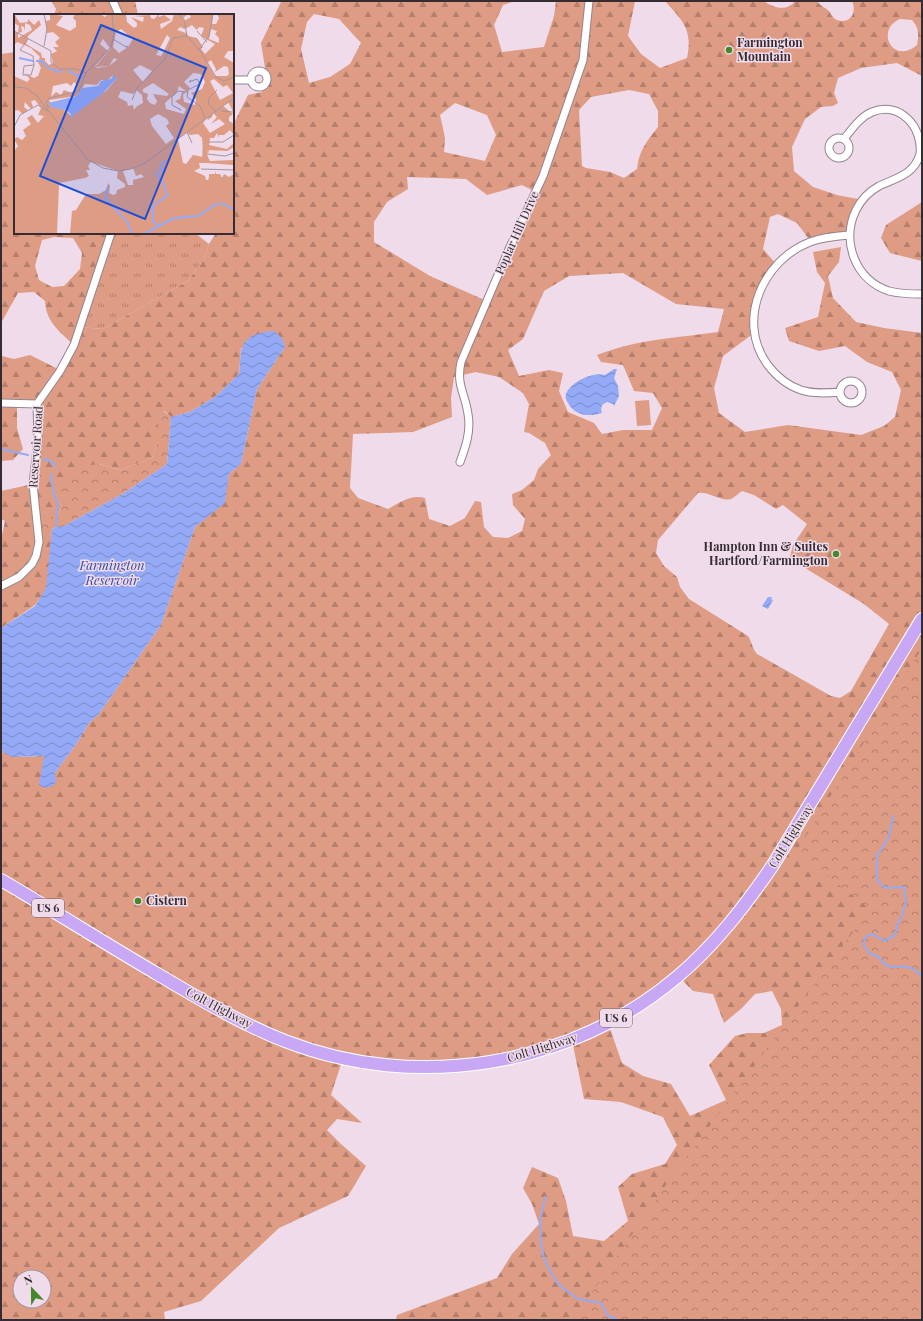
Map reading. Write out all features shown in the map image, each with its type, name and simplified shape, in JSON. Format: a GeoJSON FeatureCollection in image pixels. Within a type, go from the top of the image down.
{"type":"FeatureCollection","features":[{"type":"Feature","properties":{"kind":"highway","name":"Colt Highway"},"geometry":{"type":"LineString","coordinates":[[1,880],[212,1006],[263,1031],[297,1045],[363,1062],[406,1067],[440,1068],[489,1063],[529,1054],[563,1043],[589,1032],[644,1002],[678,976],[718,937],[749,899],[773,865],[922,619]]}},
{"type":"Feature","properties":{"kind":"street"},"geometry":{"type":"LineString","coordinates":[[113,1],[120,14]]}},
{"type":"Feature","properties":{"kind":"street","name":"Poplar Hill Drive"},"geometry":{"type":"LineString","coordinates":[[460,462],[468,439],[469,425],[459,378],[461,362],[509,249],[543,176],[583,60],[590,1]]}},
{"type":"Feature","properties":{"kind":"street"},"geometry":{"type":"LineString","coordinates":[[234,80],[250,80]]}},
{"type":"Feature","properties":{"kind":"street"},"geometry":{"type":"LineString","coordinates":[[844,139],[864,117],[874,111],[885,109],[897,111],[907,117],[916,126],[921,143],[918,160],[911,170],[901,177],[878,187],[863,200],[853,217],[850,235],[851,248],[855,262],[873,282],[880,287],[893,292],[922,294]]}},
{"type":"Feature","properties":{"kind":"street","name":"Reservoir Road"},"geometry":{"type":"LineString","coordinates":[[1,586],[19,577],[32,564],[39,548],[33,484],[38,439],[37,404],[60,370],[74,345],[111,234]]}},
{"type":"Feature","properties":{"kind":"street"},"geometry":{"type":"LineString","coordinates":[[840,392],[826,393],[802,390],[791,386],[779,378],[767,364],[760,351],[754,333],[753,320],[758,294],[771,271],[779,262],[799,247],[811,242],[828,237],[850,235]]}},
{"type":"Feature","properties":{"kind":"street"},"geometry":{"type":"LineString","coordinates":[[1,403],[37,404]]}},
{"type":"Feature","properties":{"kind":"green space"},"geometry":{"type":"Polygon","coordinates":[[[51,1],[135,1],[138,14],[54,14],[56,9],[51,1]]]}},
{"type":"Feature","properties":{"kind":"green space"},"geometry":{"type":"Polygon","coordinates":[[[278,1],[515,1],[503,5],[494,25],[502,52],[544,47],[554,16],[556,1],[635,1],[628,36],[641,54],[660,68],[687,58],[689,48],[689,40],[685,26],[677,14],[665,1],[764,1],[772,6],[784,8],[788,7],[795,1],[817,1],[829,11],[835,19],[844,21],[851,18],[853,14],[854,6],[852,1],[922,1],[922,76],[897,63],[861,68],[838,78],[834,93],[838,103],[833,106],[821,107],[805,119],[792,147],[794,171],[813,187],[837,195],[863,200],[849,235],[811,242],[797,223],[778,214],[770,217],[763,249],[777,265],[762,286],[754,333],[723,356],[714,388],[719,413],[745,432],[788,425],[861,435],[884,426],[895,417],[901,390],[892,372],[867,362],[845,346],[819,351],[789,341],[785,328],[818,317],[825,283],[817,272],[813,252],[841,247],[839,262],[828,276],[833,298],[856,322],[884,328],[922,333],[922,1320],[396,1320],[397,1315],[497,1278],[512,1254],[539,1224],[532,1204],[523,1188],[532,1167],[558,1178],[566,1201],[573,1236],[604,1241],[628,1221],[618,1187],[632,1174],[665,1164],[677,1145],[663,1117],[621,1102],[584,1099],[572,1040],[489,1063],[343,1058],[331,1095],[362,1123],[337,1119],[327,1130],[366,1166],[348,1196],[279,1228],[201,1301],[164,1312],[165,1320],[1,1320],[1,747],[4,753],[23,757],[45,756],[55,773],[77,743],[89,723],[99,714],[161,625],[195,527],[224,503],[229,474],[241,464],[257,389],[285,347],[241,348],[239,374],[215,397],[190,412],[171,417],[164,411],[158,413],[158,441],[152,458],[120,470],[99,464],[70,475],[56,497],[62,507],[56,517],[49,518],[44,511],[38,529],[52,529],[47,588],[35,605],[1,628],[1,540],[5,521],[1,519],[1,491],[33,484],[37,404],[17,404],[17,428],[23,449],[13,460],[1,461],[1,353],[2,356],[14,359],[30,355],[60,370],[74,345],[51,321],[45,301],[34,292],[18,293],[1,323],[1,51],[2,54],[14,52],[14,234],[111,234],[80,327],[103,329],[188,281],[204,259],[209,244],[215,234],[234,234],[234,123],[248,95],[262,92],[267,80],[261,43],[281,2],[278,1]],[[314,14],[307,22],[301,49],[309,83],[330,77],[350,64],[361,43],[339,19],[314,14]],[[900,19],[893,24],[889,30],[888,37],[890,44],[894,49],[900,51],[908,50],[917,45],[917,29],[912,20],[900,19]],[[629,90],[591,97],[579,110],[582,166],[610,172],[624,178],[637,169],[640,156],[647,141],[658,127],[658,111],[649,94],[629,90]],[[455,103],[440,115],[445,138],[444,152],[485,161],[496,135],[487,115],[455,103]],[[407,177],[408,189],[387,202],[374,222],[374,242],[430,276],[487,301],[536,192],[522,185],[487,195],[466,179],[407,177]],[[54,237],[42,240],[35,266],[39,280],[52,287],[64,286],[80,269],[82,253],[73,238],[54,237]],[[623,273],[569,276],[544,291],[523,339],[508,350],[519,376],[549,370],[563,373],[559,391],[568,412],[594,423],[602,434],[623,430],[652,430],[662,408],[653,393],[634,391],[623,365],[601,362],[597,355],[642,342],[718,332],[724,309],[676,304],[623,273]],[[476,372],[454,377],[451,398],[452,417],[413,432],[353,434],[350,488],[358,498],[388,509],[411,498],[425,498],[429,519],[450,526],[465,518],[475,501],[481,502],[484,527],[493,537],[508,538],[522,531],[525,519],[513,505],[512,494],[522,490],[534,480],[538,469],[551,455],[545,443],[529,433],[524,432],[529,404],[523,393],[499,377],[476,372]],[[742,491],[731,499],[727,500],[698,493],[658,540],[656,553],[664,566],[677,577],[680,587],[689,599],[748,636],[757,654],[831,696],[840,698],[851,691],[889,624],[864,604],[805,568],[790,557],[793,545],[807,524],[783,505],[776,509],[754,495],[742,491]],[[678,976],[608,1023],[622,1063],[643,1076],[671,1084],[690,1116],[726,1100],[709,1065],[735,1036],[747,1033],[764,1033],[782,1025],[781,1009],[772,991],[755,994],[742,1008],[724,1023],[713,994],[693,991],[678,976]]]}},
{"type":"Feature","properties":{"kind":"green space"},"geometry":{"type":"Polygon","coordinates":[[[922,202],[922,261],[890,253],[881,238],[886,225],[922,202]]]}},
{"type":"Feature","properties":{"kind":"green space"},"geometry":{"type":"Polygon","coordinates":[[[111,234],[196,234],[209,244],[204,259],[188,281],[103,329],[80,327],[111,234]]]}},
{"type":"Feature","properties":{"kind":"green space"},"geometry":{"type":"Polygon","coordinates":[[[649,400],[651,425],[637,426],[635,401],[649,400]]]}},
{"type":"Feature","properties":{"kind":"green space"},"geometry":{"type":"Polygon","coordinates":[[[163,411],[171,417],[167,464],[124,493],[62,527],[38,529],[34,503],[49,517],[56,517],[62,507],[56,497],[60,483],[64,478],[70,475],[71,471],[76,467],[99,464],[120,470],[152,458],[158,441],[158,413],[163,411]]]}},
{"type":"Feature","properties":{"kind":"green space"},"geometry":{"type":"Polygon","coordinates":[[[922,648],[922,1320],[573,1320],[666,1185],[870,909],[796,852],[922,648]]]}},
{"type":"Feature","properties":{"kind":"water","name":"Farmington Reservoir"},"geometry":{"type":"Polygon","coordinates":[[[274,331],[282,338],[285,347],[257,389],[241,464],[229,474],[225,503],[195,527],[161,625],[99,714],[89,723],[77,743],[55,773],[56,782],[51,787],[45,788],[39,785],[44,756],[12,757],[4,753],[1,747],[1,628],[35,606],[46,588],[52,529],[60,526],[62,527],[124,493],[167,464],[171,417],[190,412],[215,397],[239,374],[241,350],[244,343],[259,333],[274,331]]]}},
{"type":"Feature","properties":{"kind":"water"},"geometry":{"type":"Polygon","coordinates":[[[614,369],[617,369],[614,378],[618,386],[619,396],[614,406],[613,404],[607,402],[602,405],[602,413],[592,415],[574,411],[567,401],[566,396],[572,385],[583,378],[600,374],[605,375],[614,369]]]}},
{"type":"Feature","properties":{"kind":"water"},"geometry":{"type":"Polygon","coordinates":[[[768,597],[772,597],[771,599],[773,600],[768,609],[762,606],[768,597]]]}},
{"type":"Feature","properties":{"kind":"waterway"},"geometry":{"type":"LineString","coordinates":[[1,449],[28,455]]}},
{"type":"Feature","properties":{"kind":"waterway"},"geometry":{"type":"LineString","coordinates":[[44,459],[54,463],[54,468]]}},
{"type":"Feature","properties":{"kind":"waterway"},"geometry":{"type":"LineString","coordinates":[[52,474],[51,477],[54,495],[58,501],[56,527]]}},
{"type":"Feature","properties":{"kind":"waterway"},"geometry":{"type":"LineString","coordinates":[[893,816],[889,837],[877,856],[877,881],[886,888],[904,887],[906,901],[902,917],[898,922],[894,936],[884,941],[873,934],[867,936],[864,940],[864,945],[869,953],[877,956],[887,966],[914,969],[922,977]]}},
{"type":"Feature","properties":{"kind":"waterway"},"geometry":{"type":"LineString","coordinates":[[545,1197],[540,1220],[541,1244],[544,1258],[550,1271],[558,1284],[578,1299],[601,1303],[607,1315],[618,1320]]}},
{"type":"Feature","properties":{"kind":"place","name":"Farmington Mountain"},"geometry":{"type":"Point","coordinates":[729,50]}},
{"type":"Feature","properties":{"kind":"place","name":"Hampton Inn & Suites Hartford/Farmington"},"geometry":{"type":"Point","coordinates":[836,554]}},
{"type":"Feature","properties":{"kind":"place","name":"Cistern"},"geometry":{"type":"Point","coordinates":[138,901]}}]}
